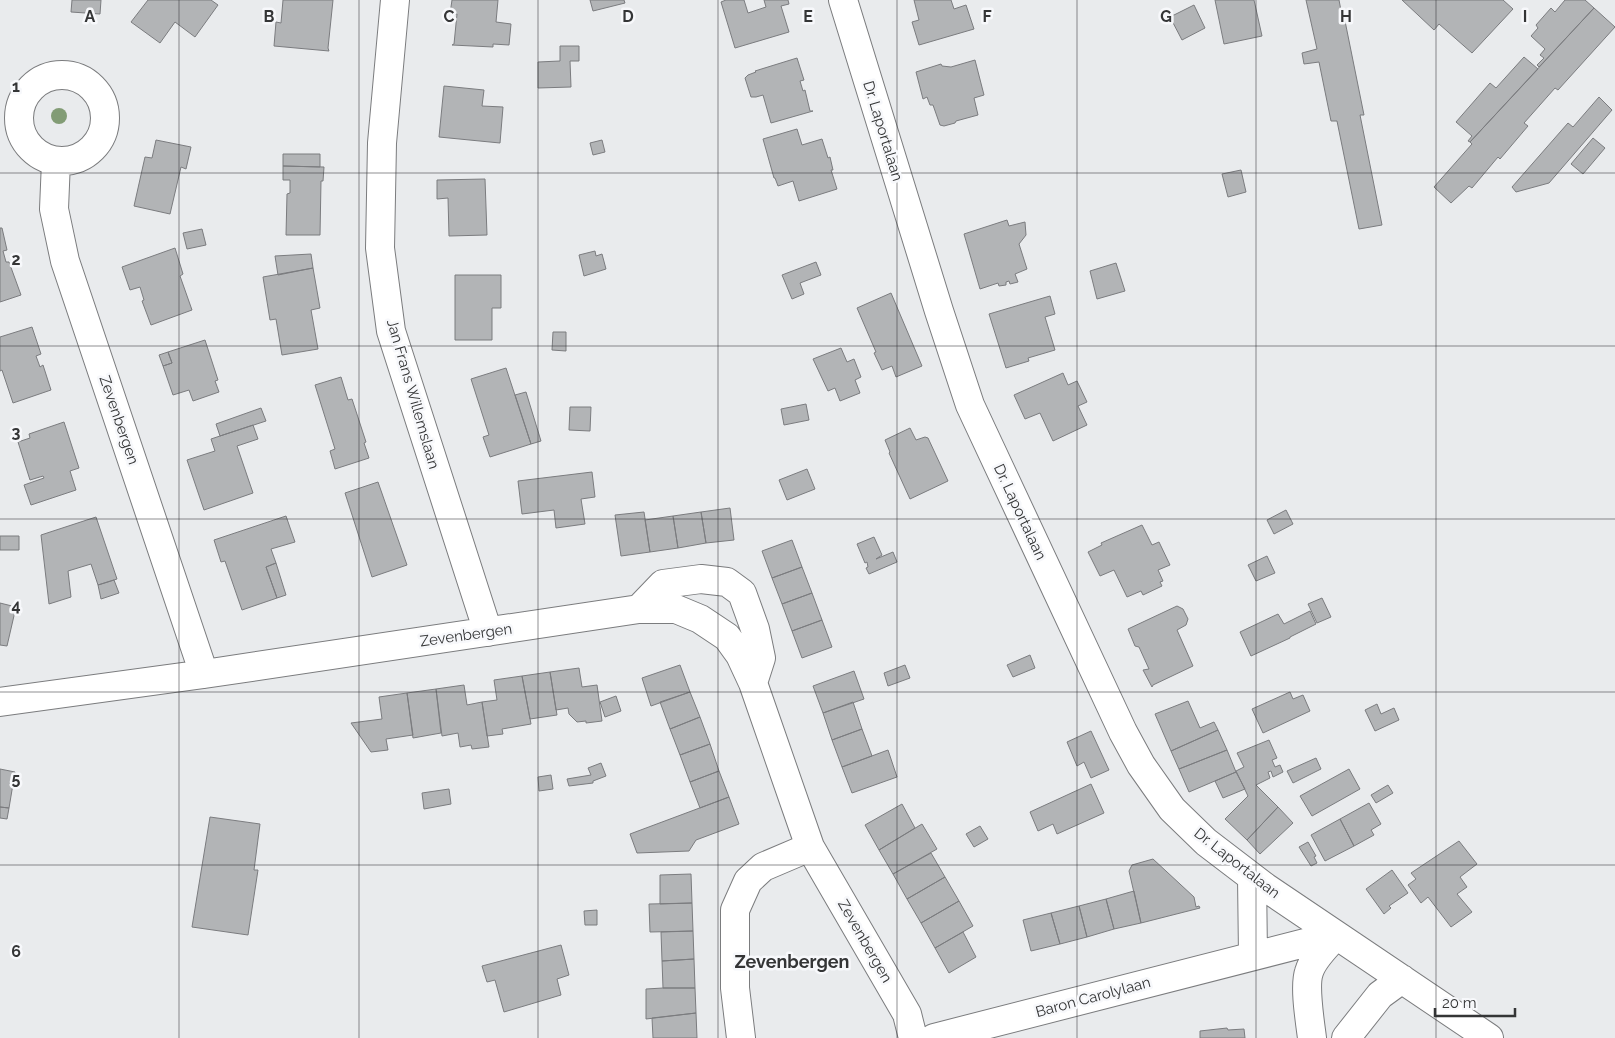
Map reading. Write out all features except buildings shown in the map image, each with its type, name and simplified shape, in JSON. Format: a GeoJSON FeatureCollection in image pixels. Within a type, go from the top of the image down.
{"type":"FeatureCollection","features":[{"type":"Feature","properties":{"kind":"street","name":"Jan Frans Willemslaan"},"geometry":{"type":"LineString","coordinates":[[395,0],[382,143],[380,248],[391,331],[488,632]]}},
{"type":"Feature","properties":{"kind":"street","name":"Dr. Laportalaan"},"geometry":{"type":"LineString","coordinates":[[842,0],[970,405],[1123,732],[1141,765],[1172,809],[1206,842],[1252,877],[1336,935]]}},
{"type":"Feature","properties":{"kind":"street","name":"Zevenbergen"},"geometry":{"type":"LineString","coordinates":[[56,161],[54,209],[65,261],[204,674]]}},
{"type":"Feature","properties":{"kind":"street"},"geometry":{"type":"LineString","coordinates":[[639,609],[663,584],[701,579],[727,582],[742,594],[755,629],[761,658],[753,683]]}},
{"type":"Feature","properties":{"kind":"street","name":"Zevenbergen"},"geometry":{"type":"LineString","coordinates":[[0,702],[204,674],[639,609],[676,609],[700,619],[727,638],[740,655],[753,683],[810,847],[908,1014],[913,1038]]}},
{"type":"Feature","properties":{"kind":"street"},"geometry":{"type":"LineString","coordinates":[[741,1038],[735,988],[735,910],[748,881],[763,867],[810,847]]}},
{"type":"Feature","properties":{"kind":"street"},"geometry":{"type":"LineString","coordinates":[[1252,877],[1253,956]]}},
{"type":"Feature","properties":{"kind":"street"},"geometry":{"type":"LineString","coordinates":[[1312,1038],[1308,999],[1308,973],[1315,960],[1336,935],[1489,1038]]}},
{"type":"Feature","properties":{"kind":"street","name":"Baron Carolylaan"},"geometry":{"type":"LineString","coordinates":[[942,1037],[1336,935]]}},
{"type":"Feature","properties":{"kind":"street"},"geometry":{"type":"LineString","coordinates":[[1346,1038],[1380,995],[1402,979]]}},
{"type":"Feature","properties":{"kind":"district","name":"Zevenbergen"},"geometry":{"type":"Point","coordinates":[792,961]}}]}
